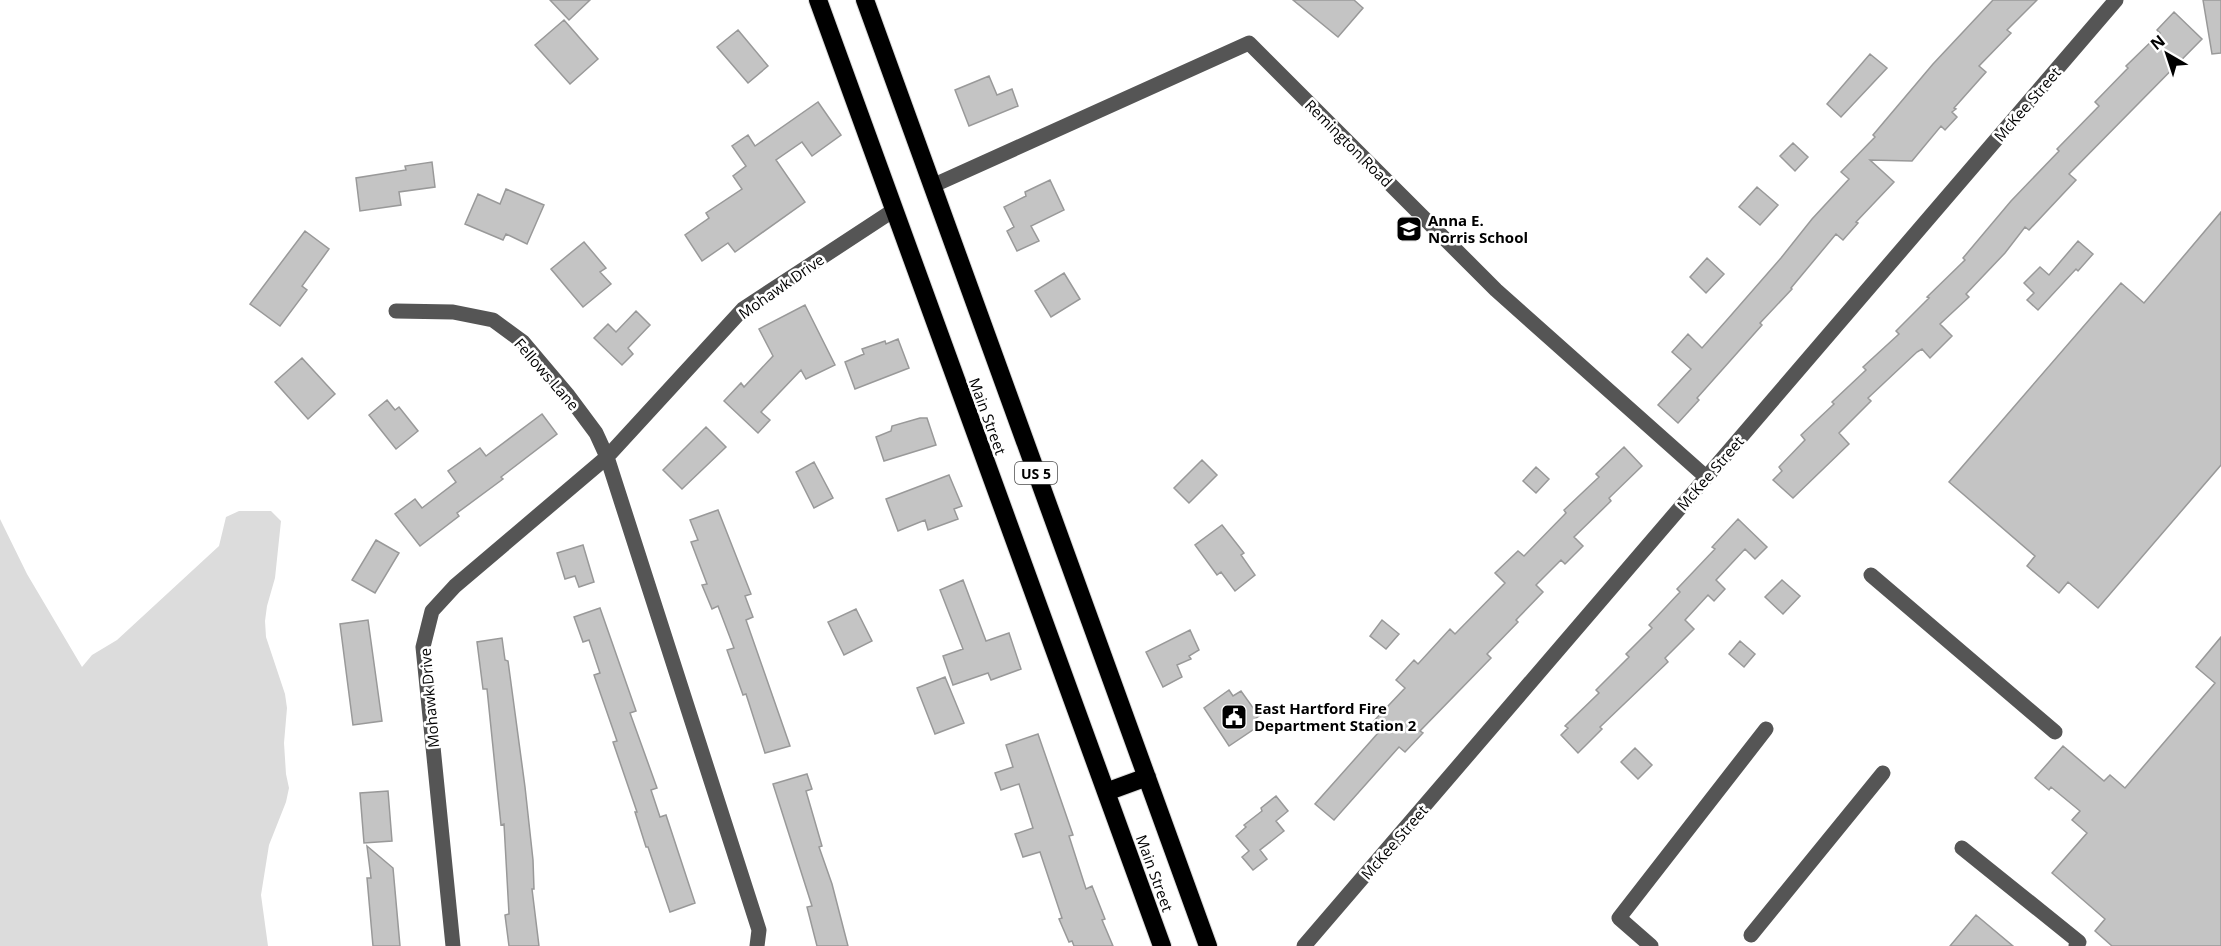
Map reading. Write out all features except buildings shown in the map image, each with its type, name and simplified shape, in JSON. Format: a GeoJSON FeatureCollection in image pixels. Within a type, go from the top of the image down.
{"type":"FeatureCollection","features":[{"type":"Feature","properties":{"kind":"highway","name":"Main Street"},"geometry":{"type":"LineString","coordinates":[[818,0],[1162,946]]}},
{"type":"Feature","properties":{"kind":"highway","name":"Main Street"},"geometry":{"type":"LineString","coordinates":[[865,0],[1208,946]]}},
{"type":"Feature","properties":{"kind":"highway"},"geometry":{"type":"LineString","coordinates":[[1106,792],[1147,777]]}},
{"type":"Feature","properties":{"kind":"street","name":"McKee Street"},"geometry":{"type":"LineString","coordinates":[[1304,946],[2116,0]]}},
{"type":"Feature","properties":{"kind":"street","name":"Remington Road"},"geometry":{"type":"LineString","coordinates":[[932,186],[1249,43],[1496,290],[1706,477]]}},
{"type":"Feature","properties":{"kind":"street","name":"Mohawk Drive"},"geometry":{"type":"LineString","coordinates":[[453,946],[423,647],[432,611],[455,586],[607,457],[743,309],[894,210]]}},
{"type":"Feature","properties":{"kind":"street","name":"Fellows Lane"},"geometry":{"type":"LineString","coordinates":[[396,311],[453,312],[493,320],[523,342],[567,394],[596,433],[607,457]]}},
{"type":"Feature","properties":{"kind":"street"},"geometry":{"type":"LineString","coordinates":[[607,457],[759,930],[757,946]]}},
{"type":"Feature","properties":{"kind":"street"},"geometry":{"type":"LineString","coordinates":[[1871,575],[2055,732]]}},
{"type":"Feature","properties":{"kind":"street"},"geometry":{"type":"LineString","coordinates":[[1651,946],[1619,918],[1766,729]]}},
{"type":"Feature","properties":{"kind":"street"},"geometry":{"type":"LineString","coordinates":[[1751,935],[1883,773]]}},
{"type":"Feature","properties":{"kind":"street"},"geometry":{"type":"LineString","coordinates":[[1962,848],[2079,942],[2076,946]]}},
{"type":"Feature","properties":{"kind":"shaded area"},"geometry":{"type":"Polygon","coordinates":[[[239,511],[271,511],[281,521],[275,578],[265,621],[266,637],[285,694],[287,708],[284,743],[289,788],[286,802],[269,845],[261,895],[268,946],[0,946],[0,519],[27,574],[82,667],[92,655],[117,640],[219,546],[226,517],[239,511]]]}},
{"type":"Feature","properties":{"kind":"place","name":"Anna E. Norris School"},"geometry":{"type":"Point","coordinates":[1409,229]}},
{"type":"Feature","properties":{"kind":"place","name":"East Hartford Fire Department Station 2"},"geometry":{"type":"Point","coordinates":[1234,717]}}]}
